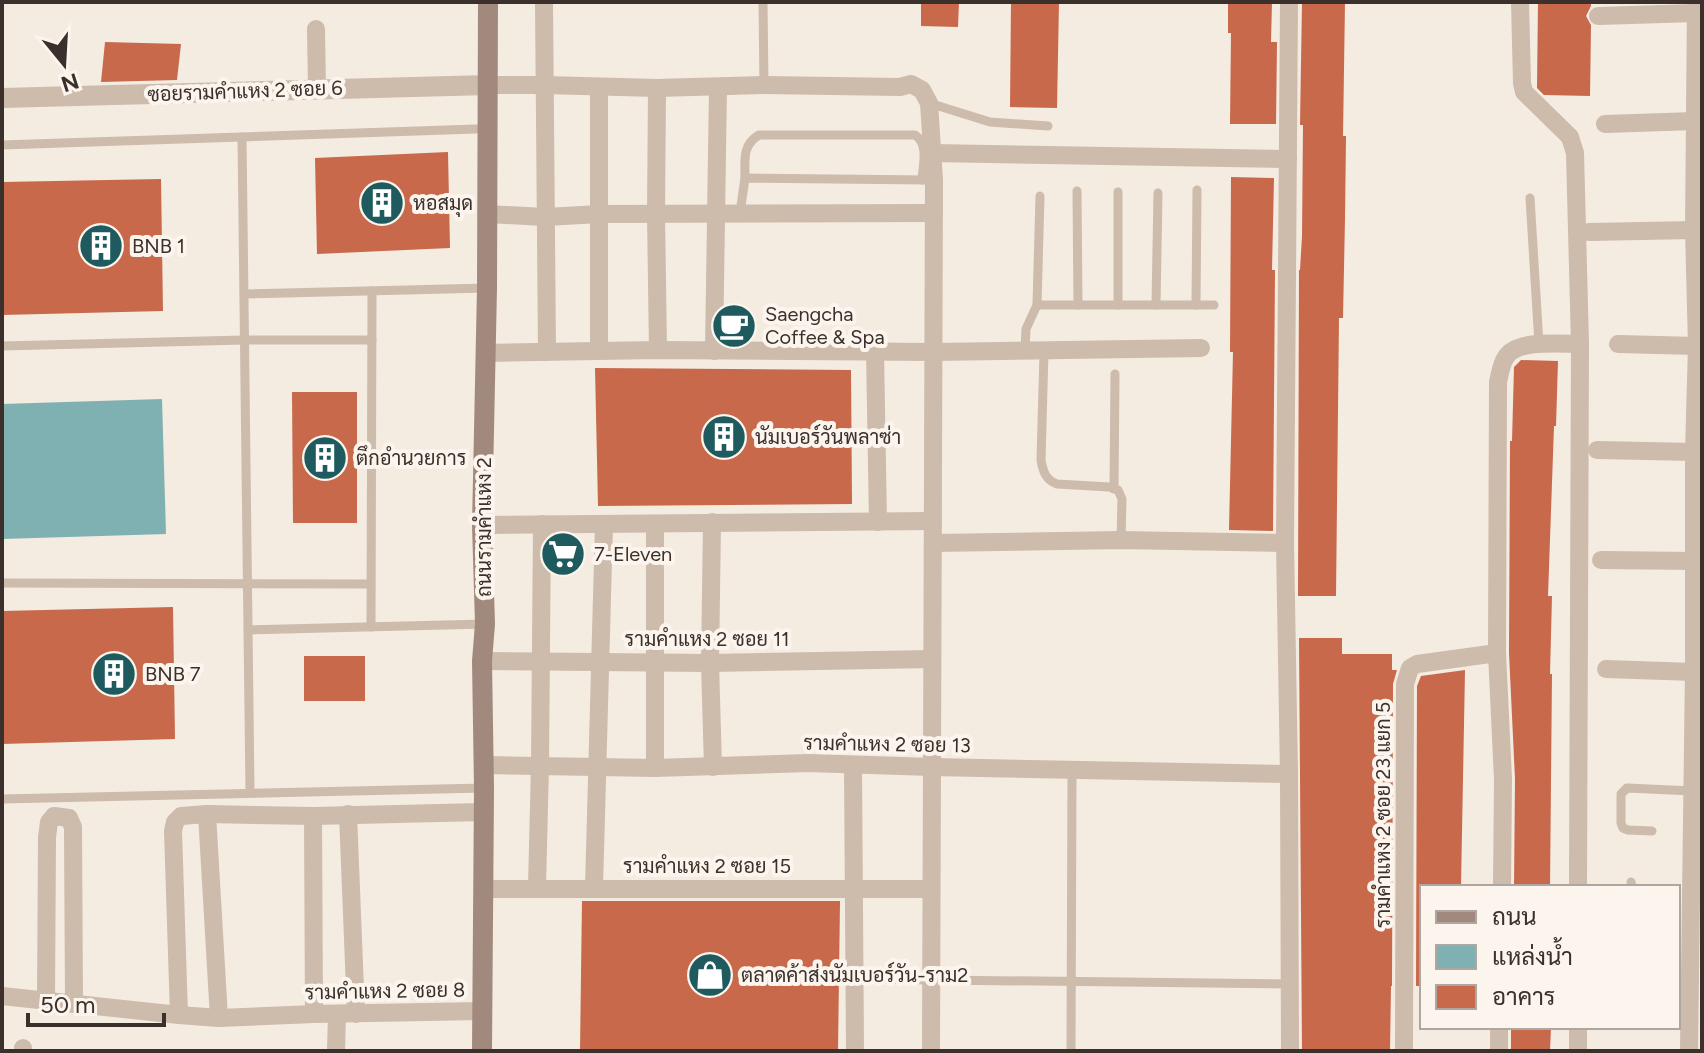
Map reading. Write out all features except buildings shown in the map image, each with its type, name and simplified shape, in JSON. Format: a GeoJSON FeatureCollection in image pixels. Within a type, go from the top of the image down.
{"type":"FeatureCollection","features":[{"type":"Feature","properties":{"kind":"main road","name":"ถนนรามคำแหง 2"},"geometry":{"type":"LineString","coordinates":[[482,1051],[482,661],[485,624],[482,525],[488,214],[482,129],[488,85],[488,2]]}},
{"type":"Feature","properties":{"kind":"street"},"geometry":{"type":"LineString","coordinates":[[544,2],[547,352]]}},
{"type":"Feature","properties":{"kind":"street"},"geometry":{"type":"LineString","coordinates":[[1289,2],[1285,543],[1290,1051]]}},
{"type":"Feature","properties":{"kind":"street"},"geometry":{"type":"LineString","coordinates":[[1520,2],[1524,92],[1570,137],[1574,145],[1580,344],[1578,885]]}},
{"type":"Feature","properties":{"kind":"street"},"geometry":{"type":"LineString","coordinates":[[1598,16],[1696,7],[1699,65],[1698,208],[1694,230],[1698,276],[1699,397],[1698,534],[1694,561],[1698,602],[1698,737],[1693,791],[1697,813],[1697,872],[1684,907],[1696,944],[1689,1051]]}},
{"type":"Feature","properties":{"kind":"street"},"geometry":{"type":"LineString","coordinates":[[316,29],[317,89]]}},
{"type":"Feature","properties":{"kind":"street"},"geometry":{"type":"LineString","coordinates":[[488,85],[657,88],[764,85],[900,87],[911,84],[922,90],[929,103],[931,153],[928,180],[934,213],[931,1051]]}},
{"type":"Feature","properties":{"kind":"street","name":"ซอยรามคำแหง 2 ซอย 6"},"geometry":{"type":"LineString","coordinates":[[2,98],[488,85]]}},
{"type":"Feature","properties":{"kind":"street"},"geometry":{"type":"LineString","coordinates":[[714,351],[718,87]]}},
{"type":"Feature","properties":{"kind":"street"},"geometry":{"type":"LineString","coordinates":[[599,88],[599,351]]}},
{"type":"Feature","properties":{"kind":"street"},"geometry":{"type":"LineString","coordinates":[[657,88],[658,350]]}},
{"type":"Feature","properties":{"kind":"street"},"geometry":{"type":"LineString","coordinates":[[1605,124],[1697,130]]}},
{"type":"Feature","properties":{"kind":"street"},"geometry":{"type":"LineString","coordinates":[[931,153],[1288,159]]}},
{"type":"Feature","properties":{"kind":"street"},"geometry":{"type":"LineString","coordinates":[[488,214],[545,217],[600,214],[934,213]]}},
{"type":"Feature","properties":{"kind":"street"},"geometry":{"type":"LineString","coordinates":[[1589,232],[1694,230]]}},
{"type":"Feature","properties":{"kind":"street"},"geometry":{"type":"LineString","coordinates":[[1618,344],[1699,337]]}},
{"type":"Feature","properties":{"kind":"street"},"geometry":{"type":"LineString","coordinates":[[1502,885],[1503,779],[1497,653],[1498,382],[1505,358],[1514,348],[1539,344],[1580,344]]}},
{"type":"Feature","properties":{"kind":"street"},"geometry":{"type":"LineString","coordinates":[[485,353],[1201,348]]}},
{"type":"Feature","properties":{"kind":"street"},"geometry":{"type":"LineString","coordinates":[[875,351],[878,522]]}},
{"type":"Feature","properties":{"kind":"street"},"geometry":{"type":"LineString","coordinates":[[1597,450],[1697,462]]}},
{"type":"Feature","properties":{"kind":"street"},"geometry":{"type":"LineString","coordinates":[[482,525],[933,521]]}},
{"type":"Feature","properties":{"kind":"street"},"geometry":{"type":"LineString","coordinates":[[712,522],[710,663],[713,767]]}},
{"type":"Feature","properties":{"kind":"street"},"geometry":{"type":"LineString","coordinates":[[537,887],[542,524]]}},
{"type":"Feature","properties":{"kind":"street"},"geometry":{"type":"LineString","coordinates":[[594,888],[604,524]]}},
{"type":"Feature","properties":{"kind":"street"},"geometry":{"type":"LineString","coordinates":[[655,524],[655,768]]}},
{"type":"Feature","properties":{"kind":"street"},"geometry":{"type":"LineString","coordinates":[[933,543],[1121,540],[1285,543]]}},
{"type":"Feature","properties":{"kind":"street"},"geometry":{"type":"LineString","coordinates":[[1601,560],[1694,561]]}},
{"type":"Feature","properties":{"kind":"street","name":"รามคำแหง 2 ซอย 23 แยก 5"},"geometry":{"type":"LineString","coordinates":[[1404,1051],[1405,684],[1410,668],[1417,664],[1497,653]]}},
{"type":"Feature","properties":{"kind":"street","name":"รามคำแหง 2 ซอย 11"},"geometry":{"type":"LineString","coordinates":[[482,661],[710,663],[932,659]]}},
{"type":"Feature","properties":{"kind":"street"},"geometry":{"type":"LineString","coordinates":[[1606,669],[1697,670]]}},
{"type":"Feature","properties":{"kind":"street","name":"รามคำแหง 2 ซอย 13"},"geometry":{"type":"LineString","coordinates":[[484,765],[655,768],[808,763],[1289,774]]}},
{"type":"Feature","properties":{"kind":"street"},"geometry":{"type":"LineString","coordinates":[[853,765],[855,1051]]}},
{"type":"Feature","properties":{"kind":"street"},"geometry":{"type":"LineString","coordinates":[[179,1015],[173,831],[175,822],[181,816],[482,812]]}},
{"type":"Feature","properties":{"kind":"street"},"geometry":{"type":"LineString","coordinates":[[207,814],[219,1018]]}},
{"type":"Feature","properties":{"kind":"street"},"geometry":{"type":"LineString","coordinates":[[336,1051],[346,1014],[348,814]]}},
{"type":"Feature","properties":{"kind":"street"},"geometry":{"type":"LineString","coordinates":[[46,1001],[47,837],[49,822],[54,816],[63,816],[69,818],[73,827],[74,1004]]}},
{"type":"Feature","properties":{"kind":"street"},"geometry":{"type":"LineString","coordinates":[[313,816],[314,1014]]}},
{"type":"Feature","properties":{"kind":"street","name":"รามคำแหง 2 ซอย 15"},"geometry":{"type":"LineString","coordinates":[[483,889],[931,889]]}},
{"type":"Feature","properties":{"kind":"street","name":"รามคำแหง 2 ซอย 8"},"geometry":{"type":"LineString","coordinates":[[2,996],[219,1018],[482,1011]]}},
{"type":"Feature","properties":{"kind":"street"},"geometry":{"type":"LineString","coordinates":[[1499,1029],[1499,1051]]}},
{"type":"Feature","properties":{"kind":"street"},"geometry":{"type":"LineString","coordinates":[[1578,1029],[1578,1051]]}},
{"type":"Feature","properties":{"kind":"lane"},"geometry":{"type":"LineString","coordinates":[[763,2],[764,85]]}},
{"type":"Feature","properties":{"kind":"lane"},"geometry":{"type":"LineString","coordinates":[[929,103],[990,122],[1048,126]]}},
{"type":"Feature","properties":{"kind":"lane"},"geometry":{"type":"LineString","coordinates":[[2,145],[482,129]]}},
{"type":"Feature","properties":{"kind":"lane"},"geometry":{"type":"LineString","coordinates":[[740,213],[745,150],[750,140],[759,135],[915,135],[924,144],[928,180],[745,178]]}},
{"type":"Feature","properties":{"kind":"lane"},"geometry":{"type":"LineString","coordinates":[[242,137],[250,792]]}},
{"type":"Feature","properties":{"kind":"lane"},"geometry":{"type":"LineString","coordinates":[[1196,305],[1197,190]]}},
{"type":"Feature","properties":{"kind":"lane"},"geometry":{"type":"LineString","coordinates":[[1077,191],[1078,305]]}},
{"type":"Feature","properties":{"kind":"lane"},"geometry":{"type":"LineString","coordinates":[[1118,192],[1118,305]]}},
{"type":"Feature","properties":{"kind":"lane"},"geometry":{"type":"LineString","coordinates":[[1156,305],[1158,193]]}},
{"type":"Feature","properties":{"kind":"lane"},"geometry":{"type":"LineString","coordinates":[[1040,196],[1037,305],[1026,329],[1034,351],[1041,460],[1044,472],[1050,481],[1057,484],[1118,490],[1122,499],[1121,540]]}},
{"type":"Feature","properties":{"kind":"lane"},"geometry":{"type":"LineString","coordinates":[[1530,198],[1539,344]]}},
{"type":"Feature","properties":{"kind":"lane"},"geometry":{"type":"LineString","coordinates":[[244,294],[487,288]]}},
{"type":"Feature","properties":{"kind":"lane"},"geometry":{"type":"LineString","coordinates":[[371,627],[372,291]]}},
{"type":"Feature","properties":{"kind":"lane"},"geometry":{"type":"LineString","coordinates":[[1037,305],[1214,305]]}},
{"type":"Feature","properties":{"kind":"lane"},"geometry":{"type":"LineString","coordinates":[[2,346],[372,340]]}},
{"type":"Feature","properties":{"kind":"lane"},"geometry":{"type":"LineString","coordinates":[[1114,489],[1115,374]]}},
{"type":"Feature","properties":{"kind":"lane"},"geometry":{"type":"LineString","coordinates":[[2,583],[371,584]]}},
{"type":"Feature","properties":{"kind":"lane"},"geometry":{"type":"LineString","coordinates":[[248,630],[485,624]]}},
{"type":"Feature","properties":{"kind":"lane"},"geometry":{"type":"LineString","coordinates":[[1071,1051],[1072,770]]}},
{"type":"Feature","properties":{"kind":"lane"},"geometry":{"type":"LineString","coordinates":[[2,799],[484,788]]}},
{"type":"Feature","properties":{"kind":"lane"},"geometry":{"type":"LineString","coordinates":[[1652,831],[1623,828],[1621,794],[1624,790],[1693,791]]}},
{"type":"Feature","properties":{"kind":"lane"},"geometry":{"type":"LineString","coordinates":[[854,979],[1290,984]]}},
{"type":"Feature","properties":{"kind":"water"},"geometry":{"type":"Polygon","coordinates":[[[162,399],[166,534],[2,539],[2,404],[162,399]]]}},
{"type":"Feature","properties":{"kind":"place","name":"หอสมุด"},"geometry":{"type":"Point","coordinates":[382,203]}},
{"type":"Feature","properties":{"kind":"place","name":"BNB 1"},"geometry":{"type":"Point","coordinates":[101,246]}},
{"type":"Feature","properties":{"kind":"place","name":"Saengcha Coffee & Spa"},"geometry":{"type":"Point","coordinates":[734,326]}},
{"type":"Feature","properties":{"kind":"place","name":"นัมเบอร์วันพลาซ่า"},"geometry":{"type":"Point","coordinates":[724,437]}},
{"type":"Feature","properties":{"kind":"place","name":"ตึกอำนวยการ"},"geometry":{"type":"Point","coordinates":[325,458]}},
{"type":"Feature","properties":{"kind":"place","name":"7-Eleven"},"geometry":{"type":"Point","coordinates":[563,554]}},
{"type":"Feature","properties":{"kind":"place","name":"BNB 7"},"geometry":{"type":"Point","coordinates":[114,674]}},
{"type":"Feature","properties":{"kind":"place","name":"ตลาดค้าส่งนัมเบอร์วัน-ราม2"},"geometry":{"type":"Point","coordinates":[710,975]}}]}
